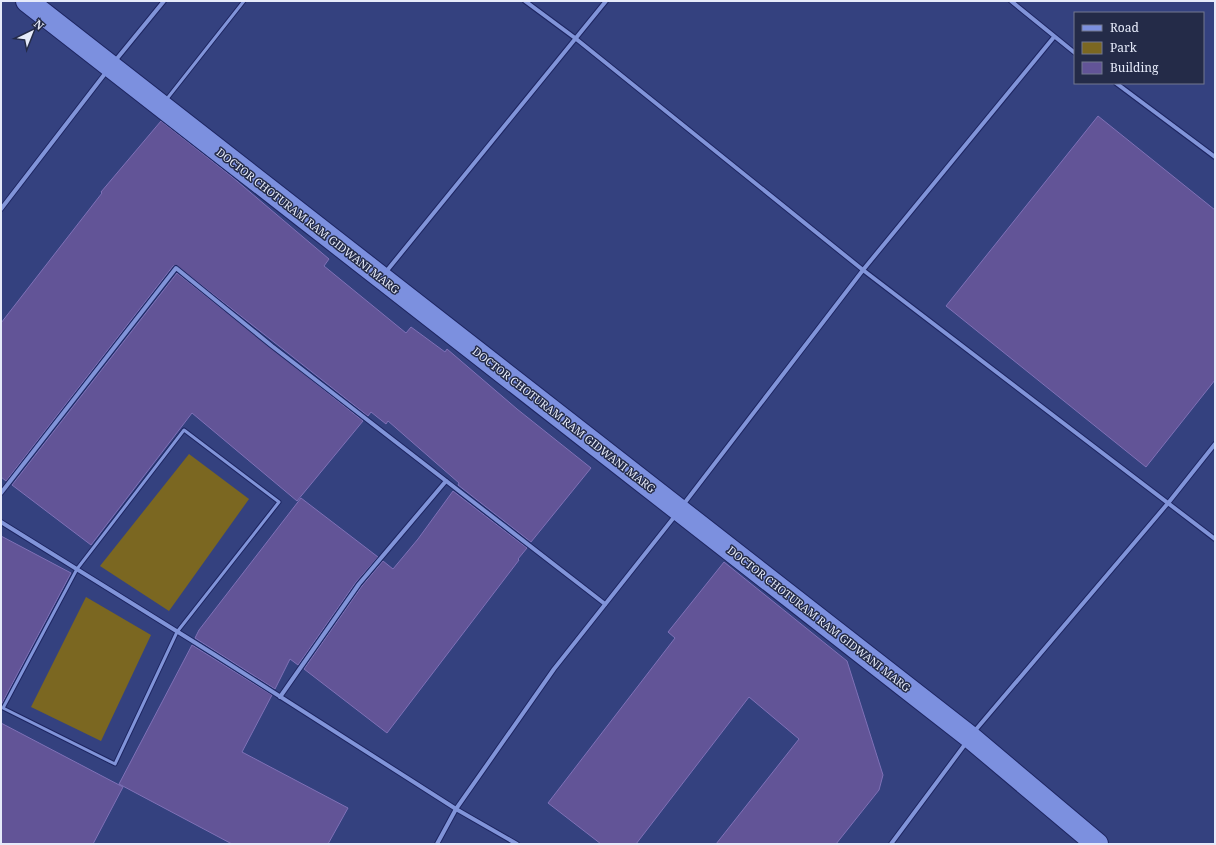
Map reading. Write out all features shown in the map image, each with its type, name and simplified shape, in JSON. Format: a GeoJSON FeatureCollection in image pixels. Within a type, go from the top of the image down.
{"type":"FeatureCollection","features":[{"type":"Feature","properties":{"kind":"street","name":"DOCTOR CHOTURAM RAM GIDWANI MARG"},"geometry":{"type":"LineString","coordinates":[[27,1],[970,737],[1097,844]]}},
{"type":"Feature","properties":{"kind":"street"},"geometry":{"type":"LineString","coordinates":[[1,209],[110,66],[164,1]]}},
{"type":"Feature","properties":{"kind":"street"},"geometry":{"type":"LineString","coordinates":[[525,1],[576,38],[863,270],[1169,502],[1215,539]]}},
{"type":"Feature","properties":{"kind":"street"},"geometry":{"type":"LineString","coordinates":[[381,278],[606,1]]}},
{"type":"Feature","properties":{"kind":"street"},"geometry":{"type":"LineString","coordinates":[[1011,1],[1074,52]]}},
{"type":"Feature","properties":{"kind":"street"},"geometry":{"type":"LineString","coordinates":[[437,844],[456,809],[554,669],[680,510],[863,270],[1054,37]]}},
{"type":"Feature","properties":{"kind":"street"},"geometry":{"type":"LineString","coordinates":[[1117,84],[1215,157]]}},
{"type":"Feature","properties":{"kind":"street"},"geometry":{"type":"LineString","coordinates":[[1,493],[176,268],[272,346],[605,604]]}},
{"type":"Feature","properties":{"kind":"street"},"geometry":{"type":"LineString","coordinates":[[891,844],[970,737],[1169,502],[1215,444]]}},
{"type":"Feature","properties":{"kind":"street"},"geometry":{"type":"LineString","coordinates":[[280,697],[359,584],[446,481]]}},
{"type":"Feature","properties":{"kind":"street"},"geometry":{"type":"LineString","coordinates":[[1,522],[456,809],[517,844]]}},
{"type":"Feature","properties":{"kind":"lane"},"geometry":{"type":"LineString","coordinates":[[162,106],[244,1]]}},
{"type":"Feature","properties":{"kind":"lane"},"geometry":{"type":"LineString","coordinates":[[184,430],[279,502],[177,632],[115,764],[3,708],[76,569],[184,430]]}},
{"type":"Feature","properties":{"kind":"green space"},"geometry":{"type":"Polygon","coordinates":[[[189,454],[249,499],[169,611],[100,566],[189,454]]]}},
{"type":"Feature","properties":{"kind":"green space"},"geometry":{"type":"Polygon","coordinates":[[[86,597],[151,635],[101,741],[31,707],[86,597]]]}},
{"type":"Feature","properties":{"kind":"building"},"geometry":{"type":"Polygon","coordinates":[[[1098,116],[1215,210],[1215,380],[1146,467],[946,306],[1098,116]]]}},
{"type":"Feature","properties":{"kind":"building"},"geometry":{"type":"Polygon","coordinates":[[[161,121],[231,176],[329,259],[324,266],[406,333],[411,327],[445,352],[447,349],[517,409],[591,468],[531,542],[458,485],[459,483],[388,421],[386,424],[371,412],[368,416],[176,265],[173,266],[6,481],[1,477],[1,323],[102,193],[101,192],[161,121]]]}},
{"type":"Feature","properties":{"kind":"building"},"geometry":{"type":"Polygon","coordinates":[[[177,273],[363,421],[297,501],[192,413],[91,545],[12,485],[177,273]]]}},
{"type":"Feature","properties":{"kind":"building"},"geometry":{"type":"Polygon","coordinates":[[[453,491],[527,548],[387,733],[304,669],[362,586],[383,561],[393,569],[418,539],[453,491]]]}},
{"type":"Feature","properties":{"kind":"building"},"geometry":{"type":"Polygon","coordinates":[[[301,498],[378,557],[356,582],[298,665],[290,659],[275,689],[195,638],[199,630],[301,498]]]}},
{"type":"Feature","properties":{"kind":"building"},"geometry":{"type":"Polygon","coordinates":[[[1,536],[71,573],[1,705],[1,536]]]}},
{"type":"Feature","properties":{"kind":"building"},"geometry":{"type":"Polygon","coordinates":[[[724,562],[847,661],[883,775],[879,790],[836,844],[716,844],[799,739],[749,697],[636,844],[601,844],[548,803],[675,638],[668,632],[724,562]]]}},
{"type":"Feature","properties":{"kind":"building"},"geometry":{"type":"Polygon","coordinates":[[[192,645],[272,695],[242,752],[348,808],[328,844],[232,844],[119,784],[192,645]]]}},
{"type":"Feature","properties":{"kind":"building"},"geometry":{"type":"Polygon","coordinates":[[[1,723],[123,787],[93,844],[1,844],[1,723]]]}}]}
